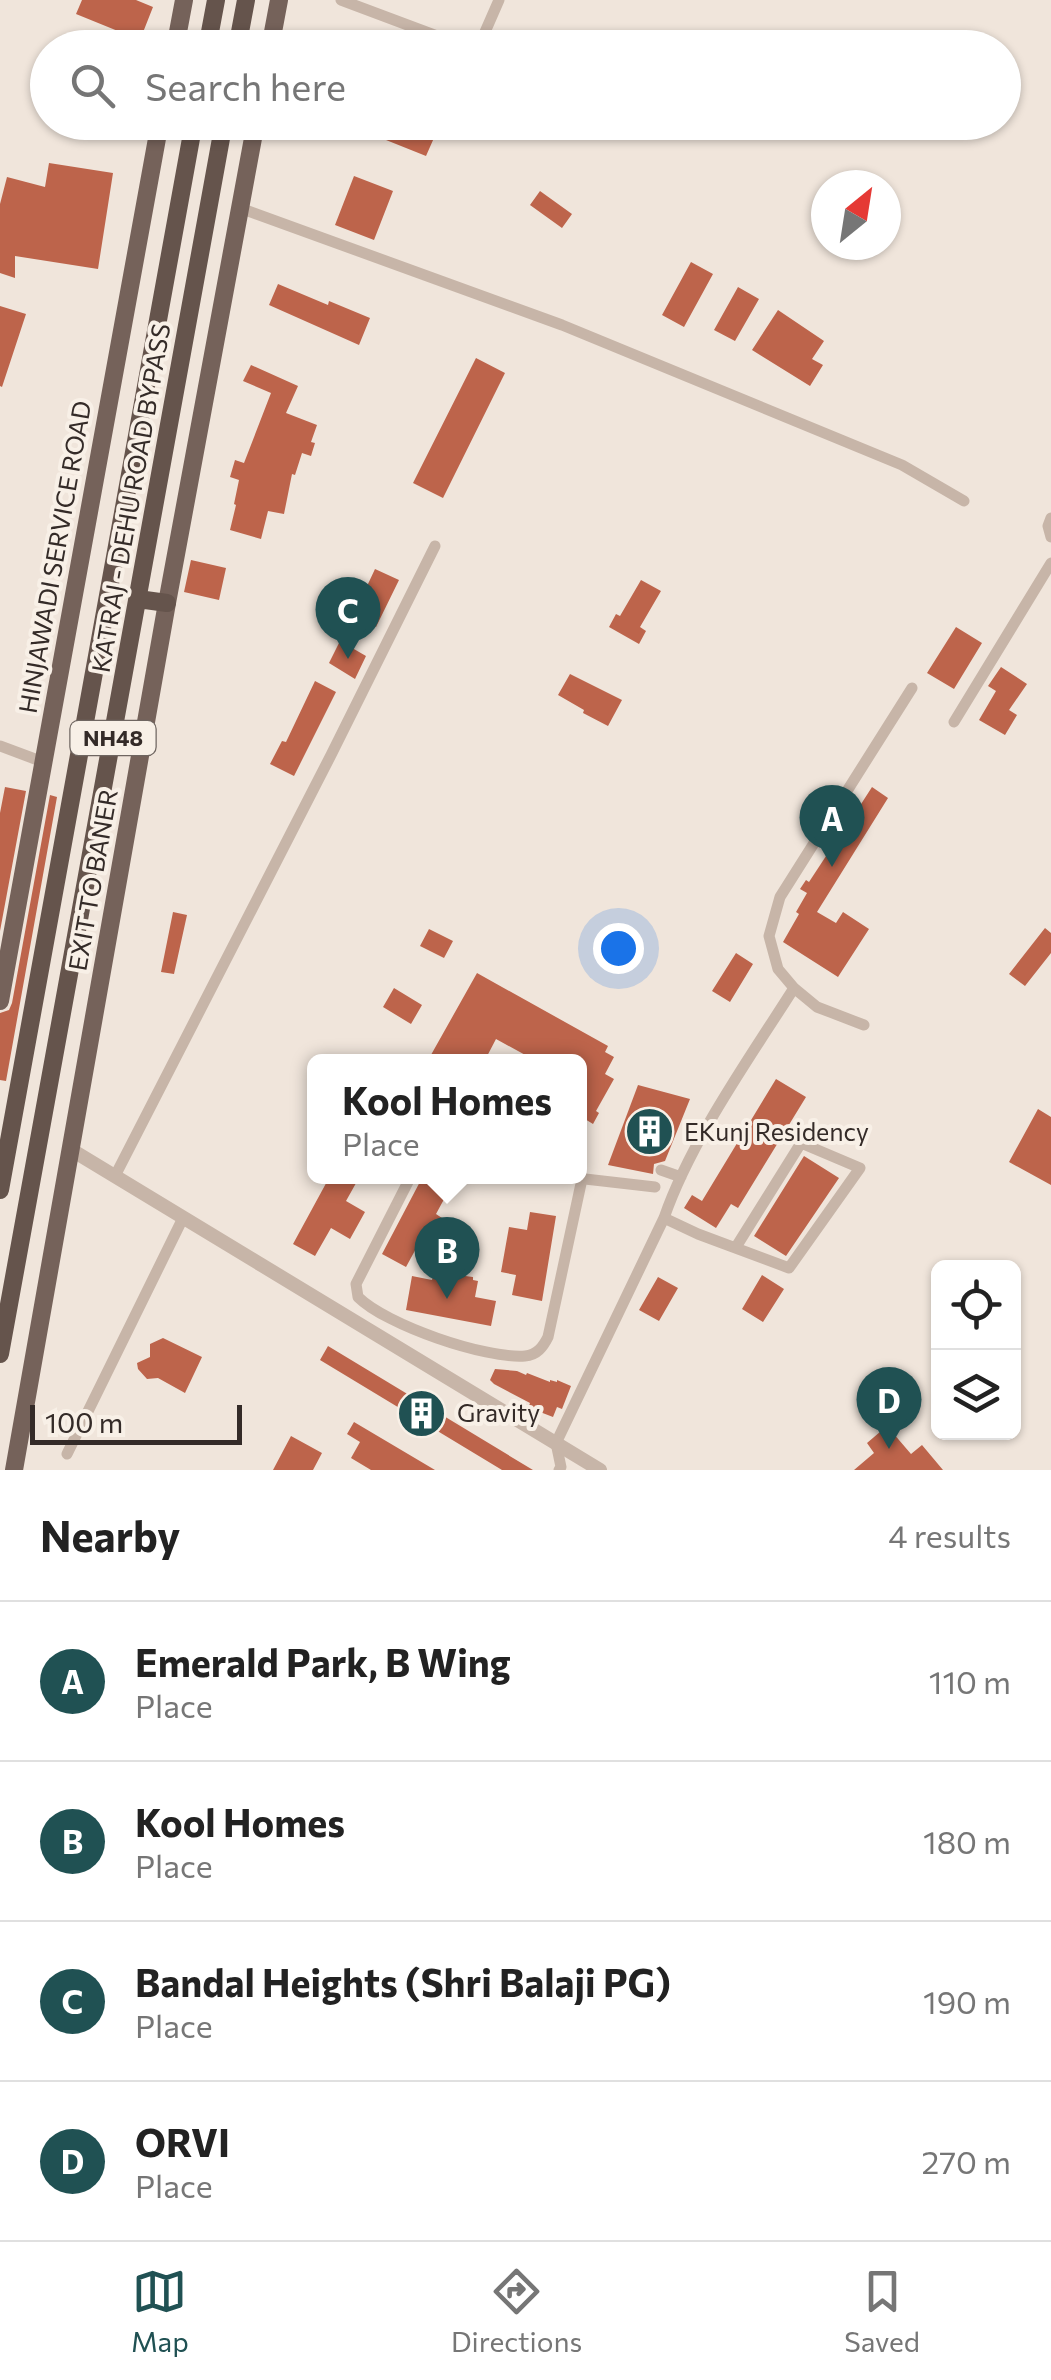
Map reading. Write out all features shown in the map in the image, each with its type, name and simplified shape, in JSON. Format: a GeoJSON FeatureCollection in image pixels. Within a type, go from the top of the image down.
{"type":"FeatureCollection","features":[{"type":"Feature","properties":{"kind":"highway"},"geometry":{"type":"LineString","coordinates":[[211,30],[216,0]]}},
{"type":"Feature","properties":{"kind":"highway"},"geometry":{"type":"LineString","coordinates":[[240,30],[246,0]]}},
{"type":"Feature","properties":{"kind":"highway","name":"KATRAJ - DEHU ROAD BYPASS"},"geometry":{"type":"LineString","coordinates":[[0,1190],[191,140]]}},
{"type":"Feature","properties":{"kind":"highway","name":"KATRAJ - DEHU ROAD BYPASS"},"geometry":{"type":"LineString","coordinates":[[0,1354],[221,140]]}},
{"type":"Feature","properties":{"kind":"highway"},"geometry":{"type":"LineString","coordinates":[[138,599],[168,603]]}},
{"type":"Feature","properties":{"kind":"main road"},"geometry":{"type":"LineString","coordinates":[[178,30],[184,0]]}},
{"type":"Feature","properties":{"kind":"main road"},"geometry":{"type":"LineString","coordinates":[[273,30],[279,0]]}},
{"type":"Feature","properties":{"kind":"main road","name":"HINJAWADI SERVICE ROAD"},"geometry":{"type":"LineString","coordinates":[[0,1001],[157,140]]}},
{"type":"Feature","properties":{"kind":"main road","name":"EXIT TO BANER"},"geometry":{"type":"LineString","coordinates":[[14,1470],[253,140]]}},
{"type":"Feature","properties":{"kind":"street"},"geometry":{"type":"LineString","coordinates":[[340,0],[421,30]]}},
{"type":"Feature","properties":{"kind":"street"},"geometry":{"type":"LineString","coordinates":[[486,30],[500,0]]}},
{"type":"Feature","properties":{"kind":"street"},"geometry":{"type":"LineString","coordinates":[[240,208],[562,325],[902,465],[964,501]]}},
{"type":"Feature","properties":{"kind":"street"},"geometry":{"type":"LineString","coordinates":[[1051,518],[1051,537]]}},
{"type":"Feature","properties":{"kind":"street"},"geometry":{"type":"LineString","coordinates":[[115,1176],[435,546]]}},
{"type":"Feature","properties":{"kind":"street"},"geometry":{"type":"LineString","coordinates":[[954,722],[1051,563]]}},
{"type":"Feature","properties":{"kind":"street"},"geometry":{"type":"LineString","coordinates":[[864,1025],[816,1007],[794,988],[778,970],[769,936],[780,897],[912,688]]}},
{"type":"Feature","properties":{"kind":"street"},"geometry":{"type":"LineString","coordinates":[[0,746],[43,762]]}},
{"type":"Feature","properties":{"kind":"street"},"geometry":{"type":"LineString","coordinates":[[559,1470],[556,1444],[674,1190],[726,1096],[794,988]]}},
{"type":"Feature","properties":{"kind":"street"},"geometry":{"type":"LineString","coordinates":[[664,1218],[698,1234],[789,1268],[860,1168],[800,1143],[736,1247]]}},
{"type":"Feature","properties":{"kind":"street"},"geometry":{"type":"LineString","coordinates":[[70,1149],[600,1470]]}},
{"type":"Feature","properties":{"kind":"street"},"geometry":{"type":"LineString","coordinates":[[661,1170],[682,1176]]}},
{"type":"Feature","properties":{"kind":"street"},"geometry":{"type":"LineString","coordinates":[[587,1180],[656,1187]]}},
{"type":"Feature","properties":{"kind":"street"},"geometry":{"type":"LineString","coordinates":[[407,1184],[356,1284],[358,1297],[426,1335],[478,1350],[526,1356],[539,1351],[548,1338],[581,1184]]}},
{"type":"Feature","properties":{"kind":"street"},"geometry":{"type":"LineString","coordinates":[[67,1454],[183,1218]]}},
{"type":"Feature","properties":{"kind":"building"},"geometry":{"type":"Polygon","coordinates":[[[82,0],[136,0],[153,7],[144,30],[115,30],[76,14],[82,0]]]}},
{"type":"Feature","properties":{"kind":"building"},"geometry":{"type":"Polygon","coordinates":[[[386,140],[433,140],[426,156],[386,140]]]}},
{"type":"Feature","properties":{"kind":"building"},"geometry":{"type":"Polygon","coordinates":[[[49,163],[113,173],[98,269],[15,256],[15,278],[0,273],[0,204],[7,177],[45,187],[49,163]]]}},
{"type":"Feature","properties":{"kind":"building"},"geometry":{"type":"Polygon","coordinates":[[[354,176],[393,191],[374,240],[335,225],[354,176]]]}},
{"type":"Feature","properties":{"kind":"building"},"geometry":{"type":"Polygon","coordinates":[[[540,191],[572,214],[562,228],[530,205],[540,191]]]}},
{"type":"Feature","properties":{"kind":"building"},"geometry":{"type":"Polygon","coordinates":[[[691,262],[713,274],[684,327],[662,315],[691,262]]]}},
{"type":"Feature","properties":{"kind":"building"},"geometry":{"type":"Polygon","coordinates":[[[278,284],[370,318],[359,345],[269,305],[278,284]]]}},
{"type":"Feature","properties":{"kind":"building"},"geometry":{"type":"Polygon","coordinates":[[[738,287],[759,299],[735,341],[714,330],[738,287]]]}},
{"type":"Feature","properties":{"kind":"building"},"geometry":{"type":"Polygon","coordinates":[[[0,306],[26,314],[2,387],[0,386],[0,306]]]}},
{"type":"Feature","properties":{"kind":"building"},"geometry":{"type":"Polygon","coordinates":[[[778,310],[824,341],[812,359],[823,365],[810,386],[752,350],[778,310]]]}},
{"type":"Feature","properties":{"kind":"building"},"geometry":{"type":"Polygon","coordinates":[[[476,358],[505,373],[443,498],[413,483],[476,358]]]}},
{"type":"Feature","properties":{"kind":"building"},"geometry":{"type":"Polygon","coordinates":[[[251,365],[298,386],[286,413],[317,425],[311,456],[302,453],[295,475],[292,474],[284,514],[268,511],[261,539],[230,530],[239,480],[230,477],[235,460],[244,463],[271,393],[243,381],[251,365]]]}},
{"type":"Feature","properties":{"kind":"building"},"geometry":{"type":"Polygon","coordinates":[[[191,560],[226,568],[219,600],[184,592],[191,560]]]}},
{"type":"Feature","properties":{"kind":"building"},"geometry":{"type":"Polygon","coordinates":[[[375,569],[399,580],[376,627],[353,616],[375,569]]]}},
{"type":"Feature","properties":{"kind":"building"},"geometry":{"type":"Polygon","coordinates":[[[641,580],[661,591],[640,627],[646,631],[639,644],[609,627],[641,580]]]}},
{"type":"Feature","properties":{"kind":"building"},"geometry":{"type":"Polygon","coordinates":[[[956,627],[982,643],[954,689],[927,673],[956,627]]]}},
{"type":"Feature","properties":{"kind":"building"},"geometry":{"type":"Polygon","coordinates":[[[340,641],[366,656],[355,679],[329,663],[340,641]]]}},
{"type":"Feature","properties":{"kind":"building"},"geometry":{"type":"Polygon","coordinates":[[[1001,667],[1027,684],[1009,710],[1017,715],[1005,735],[979,720],[996,691],[988,686],[1001,667]]]}},
{"type":"Feature","properties":{"kind":"building"},"geometry":{"type":"Polygon","coordinates":[[[570,674],[622,700],[608,726],[558,695],[570,674]]]}},
{"type":"Feature","properties":{"kind":"building"},"geometry":{"type":"Polygon","coordinates":[[[315,681],[336,692],[294,776],[270,764],[282,741],[286,742],[315,681]]]}},
{"type":"Feature","properties":{"kind":"building"},"geometry":{"type":"Polygon","coordinates":[[[5,787],[26,791],[0,931],[0,813],[5,787]]]}},
{"type":"Feature","properties":{"kind":"building"},"geometry":{"type":"Polygon","coordinates":[[[872,787],[888,798],[817,912],[836,923],[843,912],[869,929],[838,977],[783,942],[807,893],[800,889],[830,850],[826,848],[840,826],[845,829],[872,787]]]}},
{"type":"Feature","properties":{"kind":"building"},"geometry":{"type":"Polygon","coordinates":[[[50,795],[57,797],[6,1081],[0,1080],[0,1013],[9,1010],[12,1003],[50,795]]]}},
{"type":"Feature","properties":{"kind":"building"},"geometry":{"type":"Polygon","coordinates":[[[173,912],[187,915],[174,974],[161,972],[173,912]]]}},
{"type":"Feature","properties":{"kind":"building"},"geometry":{"type":"Polygon","coordinates":[[[1045,928],[1051,933],[1051,953],[1025,986],[1009,974],[1045,928]]]}},
{"type":"Feature","properties":{"kind":"building"},"geometry":{"type":"Polygon","coordinates":[[[429,929],[453,941],[444,958],[420,946],[429,929]]]}},
{"type":"Feature","properties":{"kind":"building"},"geometry":{"type":"Polygon","coordinates":[[[736,953],[753,964],[730,1002],[712,991],[736,953]]]}},
{"type":"Feature","properties":{"kind":"building"},"geometry":{"type":"Polygon","coordinates":[[[477,973],[608,1046],[605,1052],[614,1057],[605,1074],[614,1079],[593,1124],[587,1120],[587,1054],[523,1054],[496,1039],[488,1054],[431,1054],[477,973]]]}},
{"type":"Feature","properties":{"kind":"building"},"geometry":{"type":"Polygon","coordinates":[[[394,988],[422,1005],[411,1024],[383,1007],[394,988]]]}},
{"type":"Feature","properties":{"kind":"building"},"geometry":{"type":"Polygon","coordinates":[[[776,1079],[806,1097],[738,1208],[731,1204],[716,1228],[684,1208],[692,1195],[702,1201],[776,1079]]]}},
{"type":"Feature","properties":{"kind":"building","name":"EKunj Residency"},"geometry":{"type":"Polygon","coordinates":[[[638,1085],[690,1099],[665,1161],[654,1164],[653,1174],[608,1165],[638,1085]]]}},
{"type":"Feature","properties":{"kind":"building"},"geometry":{"type":"Polygon","coordinates":[[[1038,1109],[1051,1117],[1051,1185],[1009,1162],[1038,1109]]]}},
{"type":"Feature","properties":{"kind":"building"},"geometry":{"type":"Polygon","coordinates":[[[804,1156],[839,1178],[786,1256],[754,1236],[804,1156]]]}},
{"type":"Feature","properties":{"kind":"building"},"geometry":{"type":"Polygon","coordinates":[[[326,1184],[356,1184],[346,1201],[365,1212],[350,1239],[331,1228],[315,1256],[293,1244],[326,1184]]]}},
{"type":"Feature","properties":{"kind":"building"},"geometry":{"type":"Polygon","coordinates":[[[419,1184],[438,1184],[449,1190],[436,1214],[451,1224],[439,1244],[424,1234],[406,1267],[382,1254],[419,1184]]]}},
{"type":"Feature","properties":{"kind":"building"},"geometry":{"type":"Polygon","coordinates":[[[530,1212],[556,1216],[542,1301],[512,1295],[516,1275],[501,1272],[509,1227],[527,1230],[530,1212]]]}},
{"type":"Feature","properties":{"kind":"building"},"geometry":{"type":"Polygon","coordinates":[[[434,1272],[478,1281],[475,1297],[496,1301],[491,1326],[406,1310],[412,1276],[432,1280],[434,1272]]]}},
{"type":"Feature","properties":{"kind":"building"},"geometry":{"type":"Polygon","coordinates":[[[762,1275],[784,1289],[763,1322],[742,1309],[762,1275]]]}},
{"type":"Feature","properties":{"kind":"building"},"geometry":{"type":"Polygon","coordinates":[[[658,1277],[678,1288],[659,1321],[639,1310],[658,1277]]]}},
{"type":"Feature","properties":{"kind":"building"},"geometry":{"type":"Polygon","coordinates":[[[163,1338],[202,1357],[185,1393],[158,1378],[147,1379],[138,1369],[137,1363],[150,1357],[150,1344],[163,1338]]]}},
{"type":"Feature","properties":{"kind":"building","name":"Gravity"},"geometry":{"type":"Polygon","coordinates":[[[328,1346],[533,1470],[502,1470],[320,1360],[328,1346]]]}},
{"type":"Feature","properties":{"kind":"building"},"geometry":{"type":"Polygon","coordinates":[[[495,1369],[527,1373],[571,1386],[562,1409],[557,1407],[553,1417],[529,1406],[530,1403],[490,1380],[495,1369]]]}},
{"type":"Feature","properties":{"kind":"building"},"geometry":{"type":"Polygon","coordinates":[[[354,1422],[435,1470],[371,1470],[351,1458],[360,1442],[347,1434],[354,1422]]]}},
{"type":"Feature","properties":{"kind":"building"},"geometry":{"type":"Polygon","coordinates":[[[887,1426],[911,1454],[922,1445],[943,1470],[854,1470],[874,1453],[867,1443],[887,1426]]]}},
{"type":"Feature","properties":{"kind":"building"},"geometry":{"type":"Polygon","coordinates":[[[291,1436],[322,1453],[313,1470],[273,1470],[291,1436]]]}},
{"type":"Feature","properties":{"kind":"place","name":"Bandal Heights (Shri Balaji PG)"},"geometry":{"type":"Point","coordinates":[348,659]}},
{"type":"Feature","properties":{"kind":"place","name":"Emerald Park, B Wing"},"geometry":{"type":"Point","coordinates":[832,867]}},
{"type":"Feature","properties":{"kind":"place","name":"EKunj Residency"},"geometry":{"type":"Point","coordinates":[649,1132]}},
{"type":"Feature","properties":{"kind":"place","name":"Kool Homes"},"geometry":{"type":"Point","coordinates":[447,1299]}},
{"type":"Feature","properties":{"kind":"place","name":"Gravity"},"geometry":{"type":"Point","coordinates":[422,1413]}},
{"type":"Feature","properties":{"kind":"place","name":"ORVI"},"geometry":{"type":"Point","coordinates":[889,1449]}}]}
